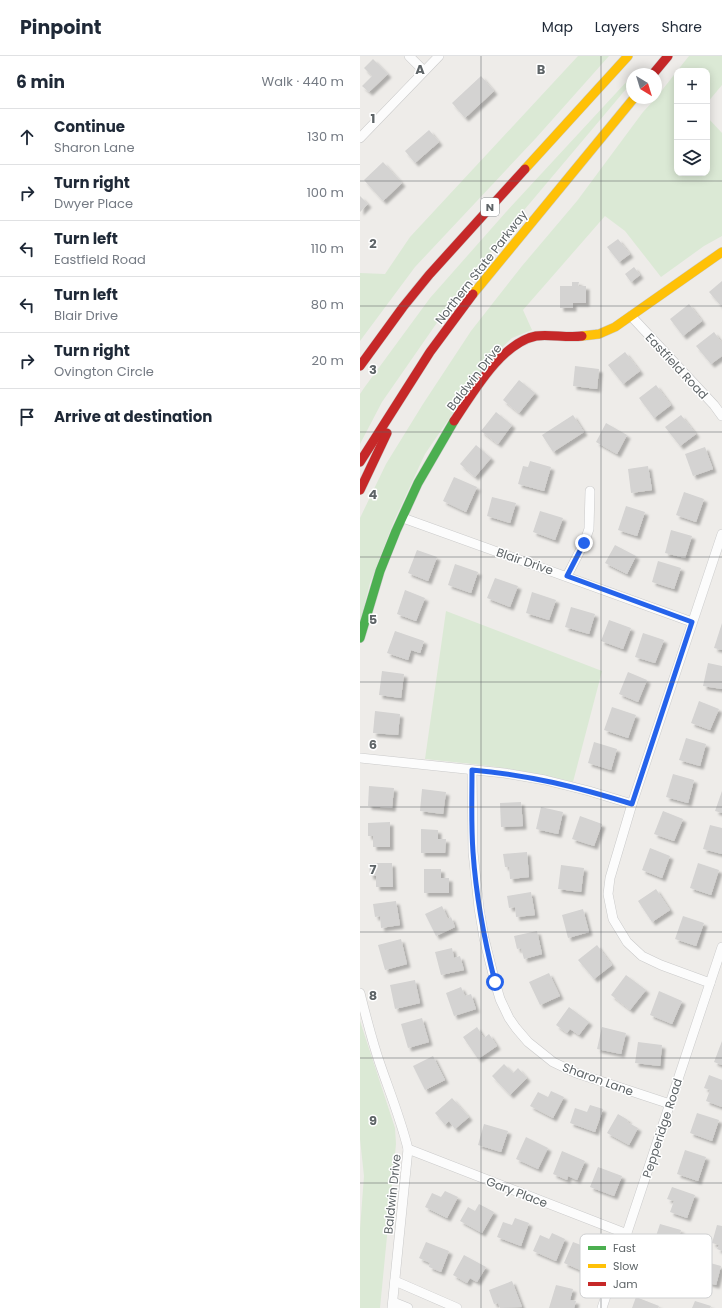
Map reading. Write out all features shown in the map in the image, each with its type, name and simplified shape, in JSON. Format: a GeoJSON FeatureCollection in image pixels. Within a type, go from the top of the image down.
{"type":"FeatureCollection","features":[{"type":"Feature","properties":{"kind":"main road","name":"N"},"geometry":{"type":"LineString","coordinates":[[360,366],[403,307],[429,275],[628,56]]}},
{"type":"Feature","properties":{"kind":"main road"},"geometry":{"type":"LineString","coordinates":[[658,68],[668,56]]}},
{"type":"Feature","properties":{"kind":"main road","name":"Northern State Parkway"},"geometry":{"type":"LineString","coordinates":[[360,462],[449,326],[478,288],[629,104]]}},
{"type":"Feature","properties":{"kind":"main road","name":"Baldwin Drive"},"geometry":{"type":"LineString","coordinates":[[360,638],[380,571],[418,483],[440,444],[472,394],[503,354],[516,344],[536,336],[577,337],[599,334],[615,327],[722,252]]}},
{"type":"Feature","properties":{"kind":"main road"},"geometry":{"type":"LineString","coordinates":[[360,490],[373,465],[407,388]]}},
{"type":"Feature","properties":{"kind":"street"},"geometry":{"type":"LineString","coordinates":[[409,56],[424,71]]}},
{"type":"Feature","properties":{"kind":"street"},"geometry":{"type":"LineString","coordinates":[[360,138],[438,56]]}},
{"type":"Feature","properties":{"kind":"street","name":"Eastfield Road"},"geometry":{"type":"LineString","coordinates":[[631,316],[714,405],[722,416]]}},
{"type":"Feature","properties":{"kind":"street"},"geometry":{"type":"LineString","coordinates":[[567,576],[584,543],[589,529],[590,491]]}},
{"type":"Feature","properties":{"kind":"street","name":"Blair Drive"},"geometry":{"type":"LineString","coordinates":[[403,518],[692,622]]}},
{"type":"Feature","properties":{"kind":"street"},"geometry":{"type":"LineString","coordinates":[[710,983],[661,965],[642,956],[627,942],[613,919],[608,894],[610,878],[632,804],[722,534]]}},
{"type":"Feature","properties":{"kind":"street"},"geometry":{"type":"LineString","coordinates":[[360,758],[504,773],[545,780],[632,804]]}},
{"type":"Feature","properties":{"kind":"street","name":"Sharon Lane"},"geometry":{"type":"LineString","coordinates":[[472,770],[473,852],[479,908],[484,938],[495,982],[509,1018],[528,1042],[553,1062],[576,1073],[670,1104]]}},
{"type":"Feature","properties":{"kind":"street","name":"Pepperidge Road"},"geometry":{"type":"LineString","coordinates":[[627,1234],[722,948]]}},
{"type":"Feature","properties":{"kind":"street","name":"Baldwin Drive"},"geometry":{"type":"LineString","coordinates":[[360,993],[367,1023],[402,1124],[408,1149],[392,1305]]}},
{"type":"Feature","properties":{"kind":"street","name":"Gary Place"},"geometry":{"type":"LineString","coordinates":[[408,1149],[627,1234]]}},
{"type":"Feature","properties":{"kind":"street"},"geometry":{"type":"LineString","coordinates":[[395,1281],[458,1308]]}},
{"type":"Feature","properties":{"kind":"street","name":"Pepperidge Road"},"geometry":{"type":"LineString","coordinates":[[602,1308],[605,1298]]}},
{"type":"Feature","properties":{"kind":"street"},"geometry":{"type":"LineString","coordinates":[[392,1305],[408,1308]]}},
{"type":"Feature","properties":{"kind":"green space"},"geometry":{"type":"Polygon","coordinates":[[[578,56],[609,56],[536,138],[415,267],[360,341],[360,273],[385,274],[410,237],[578,56]]]}},
{"type":"Feature","properties":{"kind":"green space"},"geometry":{"type":"Polygon","coordinates":[[[689,56],[722,56],[722,85],[710,99],[710,68],[679,68],[689,56]]]}},
{"type":"Feature","properties":{"kind":"green space"},"geometry":{"type":"Polygon","coordinates":[[[674,75],[674,176],[710,176],[710,120],[722,133],[722,236],[704,246],[661,277],[625,231],[605,216],[523,310],[532,330],[512,338],[489,360],[425,454],[394,521],[370,583],[360,622],[360,518],[386,464],[471,331],[522,266],[577,201],[643,112],[650,104],[662,104],[662,90],[674,75]]]}},
{"type":"Feature","properties":{"kind":"green space"},"geometry":{"type":"Polygon","coordinates":[[[626,82],[626,89],[514,222],[443,314],[382,402],[360,444],[360,394],[430,298],[506,212],[626,82]]]}},
{"type":"Feature","properties":{"kind":"green space"},"geometry":{"type":"Polygon","coordinates":[[[446,611],[602,671],[573,782],[518,770],[425,759],[446,611]]]}},
{"type":"Feature","properties":{"kind":"green space"},"geometry":{"type":"Polygon","coordinates":[[[360,1021],[395,1128],[396,1144],[380,1308],[360,1308],[360,1229],[364,1176],[360,1139],[360,1021]]]}},
{"type":"Feature","properties":{"kind":"building"},"geometry":{"type":"Polygon","coordinates":[[[373,59],[388,74],[369,92],[362,86],[372,76],[364,68],[373,59]]]}},
{"type":"Feature","properties":{"kind":"building"},"geometry":{"type":"Polygon","coordinates":[[[481,76],[494,91],[465,118],[452,103],[481,76]]]}},
{"type":"Feature","properties":{"kind":"building"},"geometry":{"type":"Polygon","coordinates":[[[429,130],[439,142],[415,163],[405,151],[429,130]]]}},
{"type":"Feature","properties":{"kind":"building"},"geometry":{"type":"Polygon","coordinates":[[[383,162],[402,183],[383,201],[364,180],[383,162]]]}},
{"type":"Feature","properties":{"kind":"building"},"geometry":{"type":"Polygon","coordinates":[[[360,196],[368,204],[360,212],[360,196]]]}},
{"type":"Feature","properties":{"kind":"building"},"geometry":{"type":"Polygon","coordinates":[[[618,239],[630,254],[619,262],[607,247],[618,239]]]}},
{"type":"Feature","properties":{"kind":"building"},"geometry":{"type":"Polygon","coordinates":[[[634,267],[640,275],[631,282],[625,274],[634,267]]]}},
{"type":"Feature","properties":{"kind":"building"},"geometry":{"type":"Polygon","coordinates":[[[722,281],[722,307],[709,292],[722,281]]]}},
{"type":"Feature","properties":{"kind":"building"},"geometry":{"type":"Polygon","coordinates":[[[572,282],[579,282],[578,286],[586,286],[586,303],[573,303],[573,308],[560,308],[560,286],[572,286],[572,282]]]}},
{"type":"Feature","properties":{"kind":"building"},"geometry":{"type":"Polygon","coordinates":[[[689,304],[702,321],[683,336],[670,319],[689,304]]]}},
{"type":"Feature","properties":{"kind":"building"},"geometry":{"type":"Polygon","coordinates":[[[714,332],[722,343],[722,356],[711,364],[696,346],[714,332]]]}},
{"type":"Feature","properties":{"kind":"building"},"geometry":{"type":"Polygon","coordinates":[[[625,352],[640,371],[623,384],[608,365],[625,352]]]}},
{"type":"Feature","properties":{"kind":"building"},"geometry":{"type":"Polygon","coordinates":[[[575,366],[599,369],[597,389],[573,386],[575,366]]]}},
{"type":"Feature","properties":{"kind":"building"},"geometry":{"type":"Polygon","coordinates":[[[519,380],[535,393],[519,413],[503,400],[519,380]]]}},
{"type":"Feature","properties":{"kind":"building"},"geometry":{"type":"Polygon","coordinates":[[[656,385],[671,405],[654,418],[639,398],[656,385]]]}},
{"type":"Feature","properties":{"kind":"building"},"geometry":{"type":"Polygon","coordinates":[[[496,412],[512,425],[498,444],[481,431],[496,412]]]}},
{"type":"Feature","properties":{"kind":"building"},"geometry":{"type":"Polygon","coordinates":[[[573,415],[584,432],[553,452],[542,435],[573,415]]]}},
{"type":"Feature","properties":{"kind":"building"},"geometry":{"type":"Polygon","coordinates":[[[681,415],[696,434],[680,446],[665,427],[681,415]]]}},
{"type":"Feature","properties":{"kind":"building"},"geometry":{"type":"Polygon","coordinates":[[[606,423],[627,435],[617,454],[596,442],[606,423]]]}},
{"type":"Feature","properties":{"kind":"building"},"geometry":{"type":"Polygon","coordinates":[[[476,445],[491,458],[475,477],[460,464],[476,445]]]}},
{"type":"Feature","properties":{"kind":"building"},"geometry":{"type":"Polygon","coordinates":[[[705,447],[713,469],[693,476],[685,454],[705,447]]]}},
{"type":"Feature","properties":{"kind":"building"},"geometry":{"type":"Polygon","coordinates":[[[530,461],[551,467],[544,491],[518,484],[523,466],[528,467],[530,461]]]}},
{"type":"Feature","properties":{"kind":"building"},"geometry":{"type":"Polygon","coordinates":[[[648,466],[652,490],[631,493],[628,469],[648,466]]]}},
{"type":"Feature","properties":{"kind":"building"},"geometry":{"type":"Polygon","coordinates":[[[454,477],[477,487],[466,512],[443,501],[454,477]]]}},
{"type":"Feature","properties":{"kind":"building"},"geometry":{"type":"Polygon","coordinates":[[[684,492],[704,499],[696,522],[676,515],[684,492]]]}},
{"type":"Feature","properties":{"kind":"building"},"geometry":{"type":"Polygon","coordinates":[[[492,497],[516,503],[510,523],[487,516],[492,497]]]}},
{"type":"Feature","properties":{"kind":"building"},"geometry":{"type":"Polygon","coordinates":[[[626,506],[645,512],[637,536],[618,530],[626,506]]]}},
{"type":"Feature","properties":{"kind":"building"},"geometry":{"type":"Polygon","coordinates":[[[540,511],[563,518],[555,540],[533,532],[540,511]]]}},
{"type":"Feature","properties":{"kind":"building"},"geometry":{"type":"Polygon","coordinates":[[[671,530],[692,536],[685,558],[665,553],[671,530]]]}},
{"type":"Feature","properties":{"kind":"building"},"geometry":{"type":"Polygon","coordinates":[[[615,545],[636,556],[627,574],[605,563],[615,545]]]}},
{"type":"Feature","properties":{"kind":"building"},"geometry":{"type":"Polygon","coordinates":[[[417,550],[437,557],[428,581],[408,573],[417,550]]]}},
{"type":"Feature","properties":{"kind":"building"},"geometry":{"type":"Polygon","coordinates":[[[658,561],[681,568],[674,589],[652,582],[658,561]]]}},
{"type":"Feature","properties":{"kind":"building"},"geometry":{"type":"Polygon","coordinates":[[[455,564],[478,572],[471,593],[448,585],[455,564]]]}},
{"type":"Feature","properties":{"kind":"building"},"geometry":{"type":"Polygon","coordinates":[[[495,578],[518,586],[510,607],[487,598],[495,578]]]}},
{"type":"Feature","properties":{"kind":"building"},"geometry":{"type":"Polygon","coordinates":[[[405,590],[425,598],[416,621],[397,614],[405,590]]]}},
{"type":"Feature","properties":{"kind":"building"},"geometry":{"type":"Polygon","coordinates":[[[532,592],[556,600],[549,620],[526,613],[532,592]]]}},
{"type":"Feature","properties":{"kind":"building"},"geometry":{"type":"Polygon","coordinates":[[[571,607],[595,614],[589,634],[565,627],[571,607]]]}},
{"type":"Feature","properties":{"kind":"building"},"geometry":{"type":"Polygon","coordinates":[[[609,620],[631,628],[623,649],[601,641],[609,620]]]}},
{"type":"Feature","properties":{"kind":"building"},"geometry":{"type":"Polygon","coordinates":[[[722,623],[722,650],[714,648],[722,623]]]}},
{"type":"Feature","properties":{"kind":"building"},"geometry":{"type":"Polygon","coordinates":[[[395,631],[424,641],[420,653],[411,650],[408,660],[387,653],[395,631]]]}},
{"type":"Feature","properties":{"kind":"building"},"geometry":{"type":"Polygon","coordinates":[[[643,633],[664,640],[655,663],[635,657],[643,633]]]}},
{"type":"Feature","properties":{"kind":"building"},"geometry":{"type":"Polygon","coordinates":[[[708,663],[722,666],[722,689],[703,686],[708,663]]]}},
{"type":"Feature","properties":{"kind":"building"},"geometry":{"type":"Polygon","coordinates":[[[382,671],[404,674],[401,698],[379,695],[382,671]]]}},
{"type":"Feature","properties":{"kind":"building"},"geometry":{"type":"Polygon","coordinates":[[[628,672],[647,680],[638,702],[619,694],[628,672]]]}},
{"type":"Feature","properties":{"kind":"building"},"geometry":{"type":"Polygon","coordinates":[[[699,701],[719,709],[710,730],[691,723],[699,701]]]}},
{"type":"Feature","properties":{"kind":"building"},"geometry":{"type":"Polygon","coordinates":[[[612,707],[636,715],[628,738],[604,730],[612,707]]]}},
{"type":"Feature","properties":{"kind":"building"},"geometry":{"type":"Polygon","coordinates":[[[375,711],[400,714],[398,735],[373,733],[375,711]]]}},
{"type":"Feature","properties":{"kind":"building"},"geometry":{"type":"Polygon","coordinates":[[[686,738],[706,744],[700,766],[679,760],[686,738]]]}},
{"type":"Feature","properties":{"kind":"building"},"geometry":{"type":"Polygon","coordinates":[[[594,742],[617,749],[611,770],[588,763],[594,742]]]}},
{"type":"Feature","properties":{"kind":"building"},"geometry":{"type":"Polygon","coordinates":[[[673,774],[694,780],[688,803],[666,797],[673,774]]]}},
{"type":"Feature","properties":{"kind":"building"},"geometry":{"type":"Polygon","coordinates":[[[369,786],[394,788],[392,808],[368,806],[369,786]]]}},
{"type":"Feature","properties":{"kind":"building"},"geometry":{"type":"Polygon","coordinates":[[[422,789],[446,792],[443,814],[420,811],[422,789]]]}},
{"type":"Feature","properties":{"kind":"building"},"geometry":{"type":"Polygon","coordinates":[[[722,791],[722,813],[715,811],[722,791]]]}},
{"type":"Feature","properties":{"kind":"building"},"geometry":{"type":"Polygon","coordinates":[[[521,802],[523,826],[501,827],[500,803],[521,802]]]}},
{"type":"Feature","properties":{"kind":"building"},"geometry":{"type":"Polygon","coordinates":[[[541,807],[563,812],[558,834],[536,829],[541,807]]]}},
{"type":"Feature","properties":{"kind":"building"},"geometry":{"type":"Polygon","coordinates":[[[663,811],[683,819],[674,841],[654,834],[663,811]]]}},
{"type":"Feature","properties":{"kind":"building"},"geometry":{"type":"Polygon","coordinates":[[[580,816],[602,824],[594,846],[572,839],[580,816]]]}},
{"type":"Feature","properties":{"kind":"building"},"geometry":{"type":"Polygon","coordinates":[[[390,822],[390,847],[373,847],[373,836],[368,836],[368,823],[390,822]]]}},
{"type":"Feature","properties":{"kind":"building"},"geometry":{"type":"Polygon","coordinates":[[[710,825],[722,828],[722,854],[703,849],[710,825]]]}},
{"type":"Feature","properties":{"kind":"building"},"geometry":{"type":"Polygon","coordinates":[[[421,829],[438,830],[438,839],[446,839],[445,853],[421,853],[421,829]]]}},
{"type":"Feature","properties":{"kind":"building"},"geometry":{"type":"Polygon","coordinates":[[[650,848],[670,856],[662,878],[642,870],[650,848]]]}},
{"type":"Feature","properties":{"kind":"building"},"geometry":{"type":"Polygon","coordinates":[[[527,852],[529,877],[510,879],[509,867],[505,867],[503,854],[527,852]]]}},
{"type":"Feature","properties":{"kind":"building"},"geometry":{"type":"Polygon","coordinates":[[[369,863],[392,863],[393,887],[376,887],[376,876],[370,876],[369,863]]]}},
{"type":"Feature","properties":{"kind":"building"},"geometry":{"type":"Polygon","coordinates":[[[698,863],[719,870],[711,895],[690,888],[698,863]]]}},
{"type":"Feature","properties":{"kind":"building"},"geometry":{"type":"Polygon","coordinates":[[[561,865],[584,868],[581,892],[558,889],[561,865]]]}},
{"type":"Feature","properties":{"kind":"building"},"geometry":{"type":"Polygon","coordinates":[[[424,869],[441,869],[441,878],[449,878],[449,893],[424,893],[424,869]]]}},
{"type":"Feature","properties":{"kind":"building"},"geometry":{"type":"Polygon","coordinates":[[[656,889],[670,910],[652,922],[638,901],[656,889]]]}},
{"type":"Feature","properties":{"kind":"building"},"geometry":{"type":"Polygon","coordinates":[[[531,892],[535,915],[516,917],[515,907],[509,908],[507,896],[531,892]]]}},
{"type":"Feature","properties":{"kind":"building"},"geometry":{"type":"Polygon","coordinates":[[[396,901],[400,925],[381,928],[380,916],[375,917],[373,904],[396,901]]]}},
{"type":"Feature","properties":{"kind":"building"},"geometry":{"type":"Polygon","coordinates":[[[442,906],[448,919],[451,917],[455,927],[436,936],[425,914],[442,906]]]}},
{"type":"Feature","properties":{"kind":"building"},"geometry":{"type":"Polygon","coordinates":[[[583,909],[589,932],[568,938],[562,915],[583,909]]]}},
{"type":"Feature","properties":{"kind":"building"},"geometry":{"type":"Polygon","coordinates":[[[683,916],[704,923],[696,946],[675,939],[683,916]]]}},
{"type":"Feature","properties":{"kind":"building"},"geometry":{"type":"Polygon","coordinates":[[[537,931],[542,954],[524,959],[521,948],[517,949],[514,936],[537,931]]]}},
{"type":"Feature","properties":{"kind":"building"},"geometry":{"type":"Polygon","coordinates":[[[401,939],[407,964],[385,970],[378,945],[401,939]]]}},
{"type":"Feature","properties":{"kind":"building"},"geometry":{"type":"Polygon","coordinates":[[[597,945],[612,965],[594,979],[578,960],[597,945]]]}},
{"type":"Feature","properties":{"kind":"building"},"geometry":{"type":"Polygon","coordinates":[[[452,948],[454,958],[460,956],[464,970],[441,975],[435,952],[452,948]]]}},
{"type":"Feature","properties":{"kind":"building"},"geometry":{"type":"Polygon","coordinates":[[[549,973],[560,996],[540,1005],[529,982],[549,973]]]}},
{"type":"Feature","properties":{"kind":"building"},"geometry":{"type":"Polygon","coordinates":[[[626,975],[646,990],[630,1010],[611,995],[626,975]]]}},
{"type":"Feature","properties":{"kind":"building"},"geometry":{"type":"Polygon","coordinates":[[[415,980],[420,1003],[395,1009],[390,985],[415,980]]]}},
{"type":"Feature","properties":{"kind":"building"},"geometry":{"type":"Polygon","coordinates":[[[461,987],[465,996],[471,994],[476,1009],[454,1016],[446,993],[461,987]]]}},
{"type":"Feature","properties":{"kind":"building"},"geometry":{"type":"Polygon","coordinates":[[[659,991],[682,1001],[672,1024],[650,1015],[659,991]]]}},
{"type":"Feature","properties":{"kind":"building"},"geometry":{"type":"Polygon","coordinates":[[[569,1007],[589,1022],[579,1035],[570,1029],[567,1033],[556,1025],[569,1007]]]}},
{"type":"Feature","properties":{"kind":"building"},"geometry":{"type":"Polygon","coordinates":[[[422,1018],[429,1042],[408,1048],[401,1024],[422,1018]]]}},
{"type":"Feature","properties":{"kind":"building"},"geometry":{"type":"Polygon","coordinates":[[[477,1027],[484,1038],[489,1034],[497,1046],[478,1059],[463,1037],[477,1027]]]}},
{"type":"Feature","properties":{"kind":"building"},"geometry":{"type":"Polygon","coordinates":[[[602,1027],[626,1033],[621,1054],[597,1049],[602,1027]]]}},
{"type":"Feature","properties":{"kind":"building"},"geometry":{"type":"Polygon","coordinates":[[[722,1041],[722,1065],[714,1062],[722,1041]]]}},
{"type":"Feature","properties":{"kind":"building"},"geometry":{"type":"Polygon","coordinates":[[[638,1042],[662,1045],[660,1066],[635,1063],[638,1042]]]}},
{"type":"Feature","properties":{"kind":"building"},"geometry":{"type":"Polygon","coordinates":[[[433,1056],[445,1080],[425,1090],[413,1066],[433,1056]]]}},
{"type":"Feature","properties":{"kind":"building"},"geometry":{"type":"Polygon","coordinates":[[[504,1064],[513,1073],[518,1068],[527,1078],[510,1095],[492,1076],[504,1064]]]}},
{"type":"Feature","properties":{"kind":"building"},"geometry":{"type":"Polygon","coordinates":[[[709,1075],[722,1080],[722,1107],[706,1101],[710,1090],[704,1088],[709,1075]]]}},
{"type":"Feature","properties":{"kind":"building"},"geometry":{"type":"Polygon","coordinates":[[[551,1091],[564,1097],[553,1118],[530,1106],[538,1092],[548,1097],[551,1091]]]}},
{"type":"Feature","properties":{"kind":"building"},"geometry":{"type":"Polygon","coordinates":[[[452,1098],[469,1117],[455,1129],[449,1121],[445,1125],[435,1113],[452,1098]]]}},
{"type":"Feature","properties":{"kind":"building"},"geometry":{"type":"Polygon","coordinates":[[[590,1105],[603,1109],[595,1132],[570,1123],[575,1108],[587,1112],[590,1105]]]}},
{"type":"Feature","properties":{"kind":"building"},"geometry":{"type":"Polygon","coordinates":[[[697,1113],[719,1120],[712,1141],[690,1133],[697,1113]]]}},
{"type":"Feature","properties":{"kind":"building"},"geometry":{"type":"Polygon","coordinates":[[[618,1114],[628,1120],[627,1122],[638,1128],[629,1145],[607,1133],[618,1114]]]}},
{"type":"Feature","properties":{"kind":"building"},"geometry":{"type":"Polygon","coordinates":[[[484,1124],[508,1131],[501,1152],[478,1145],[484,1124]]]}},
{"type":"Feature","properties":{"kind":"building"},"geometry":{"type":"Polygon","coordinates":[[[526,1137],[548,1148],[538,1169],[516,1159],[526,1137]]]}},
{"type":"Feature","properties":{"kind":"building"},"geometry":{"type":"Polygon","coordinates":[[[685,1150],[706,1157],[698,1181],[677,1174],[685,1150]]]}},
{"type":"Feature","properties":{"kind":"building"},"geometry":{"type":"Polygon","coordinates":[[[562,1151],[585,1161],[577,1180],[568,1176],[567,1180],[553,1174],[562,1151]]]}},
{"type":"Feature","properties":{"kind":"building"},"geometry":{"type":"Polygon","coordinates":[[[598,1167],[622,1176],[614,1196],[590,1187],[598,1167]]]}},
{"type":"Feature","properties":{"kind":"building"},"geometry":{"type":"Polygon","coordinates":[[[672,1187],[695,1195],[687,1218],[670,1212],[674,1201],[667,1199],[672,1187]]]}},
{"type":"Feature","properties":{"kind":"building"},"geometry":{"type":"Polygon","coordinates":[[[445,1191],[458,1197],[447,1218],[425,1207],[432,1193],[441,1197],[445,1191]]]}},
{"type":"Feature","properties":{"kind":"building"},"geometry":{"type":"Polygon","coordinates":[[[479,1204],[494,1212],[482,1233],[460,1221],[468,1207],[475,1211],[479,1204]]]}},
{"type":"Feature","properties":{"kind":"building"},"geometry":{"type":"Polygon","coordinates":[[[515,1218],[529,1223],[521,1246],[497,1237],[503,1222],[512,1225],[515,1218]]]}},
{"type":"Feature","properties":{"kind":"building"},"geometry":{"type":"Polygon","coordinates":[[[660,1224],[681,1230],[680,1234],[657,1234],[660,1224]]]}},
{"type":"Feature","properties":{"kind":"building"},"geometry":{"type":"Polygon","coordinates":[[[717,1225],[722,1226],[722,1251],[717,1249],[719,1245],[712,1243],[717,1225]]]}},
{"type":"Feature","properties":{"kind":"building"},"geometry":{"type":"Polygon","coordinates":[[[552,1233],[565,1239],[556,1261],[533,1251],[540,1235],[549,1239],[552,1233]]]}},
{"type":"Feature","properties":{"kind":"building"},"geometry":{"type":"Polygon","coordinates":[[[426,1242],[449,1251],[441,1272],[429,1267],[430,1263],[419,1258],[426,1242]]]}},
{"type":"Feature","properties":{"kind":"building"},"geometry":{"type":"Polygon","coordinates":[[[573,1242],[580,1245],[580,1270],[564,1263],[573,1242]]]}},
{"type":"Feature","properties":{"kind":"building"},"geometry":{"type":"Polygon","coordinates":[[[464,1255],[486,1267],[477,1282],[470,1278],[467,1283],[453,1275],[464,1255]]]}},
{"type":"Feature","properties":{"kind":"building"},"geometry":{"type":"Polygon","coordinates":[[[712,1264],[721,1266],[716,1285],[712,1284],[712,1264]]]}},
{"type":"Feature","properties":{"kind":"building"},"geometry":{"type":"Polygon","coordinates":[[[512,1281],[522,1307],[500,1308],[498,1303],[494,1304],[489,1290],[512,1281]]]}},
{"type":"Feature","properties":{"kind":"building"},"geometry":{"type":"Polygon","coordinates":[[[556,1285],[573,1289],[570,1300],[576,1301],[574,1308],[549,1308],[556,1285]]]}},
{"type":"Feature","properties":{"kind":"building"},"geometry":{"type":"Polygon","coordinates":[[[636,1298],[659,1306],[658,1308],[632,1308],[636,1298]]]}},
{"type":"Feature","properties":{"kind":"building"},"geometry":{"type":"Polygon","coordinates":[[[695,1301],[711,1306],[710,1308],[692,1308],[695,1301]]]}},
{"type":"Feature","properties":{"kind":"traffic: fast"},"geometry":{"type":"LineString","coordinates":[[360,638],[380,571],[396,531],[418,483],[454,421]]}},
{"type":"Feature","properties":{"kind":"traffic: slow"},"geometry":{"type":"LineString","coordinates":[[525,169],[628,56]]}},
{"type":"Feature","properties":{"kind":"traffic: slow"},"geometry":{"type":"LineString","coordinates":[[473,294],[629,104]]}},
{"type":"Feature","properties":{"kind":"traffic: slow"},"geometry":{"type":"LineString","coordinates":[[582,336],[599,334],[615,327],[722,252]]}},
{"type":"Feature","properties":{"kind":"traffic: jam"},"geometry":{"type":"LineString","coordinates":[[658,68],[668,56]]}},
{"type":"Feature","properties":{"kind":"traffic: jam"},"geometry":{"type":"LineString","coordinates":[[360,366],[403,307],[429,275],[525,169]]}},
{"type":"Feature","properties":{"kind":"traffic: jam"},"geometry":{"type":"LineString","coordinates":[[360,462],[430,352],[473,294]]}},
{"type":"Feature","properties":{"kind":"traffic: jam"},"geometry":{"type":"LineString","coordinates":[[454,421],[489,371],[511,348],[536,336],[582,336]]}},
{"type":"Feature","properties":{"kind":"traffic: jam"},"geometry":{"type":"LineString","coordinates":[[360,490],[387,433]]}},
{"type":"Feature","properties":{"kind":"route"},"geometry":{"type":"LineString","coordinates":[[495,982],[484,938],[479,908],[473,852],[472,770],[504,773],[545,780],[632,804],[692,622],[567,576],[584,543]]}}]}
